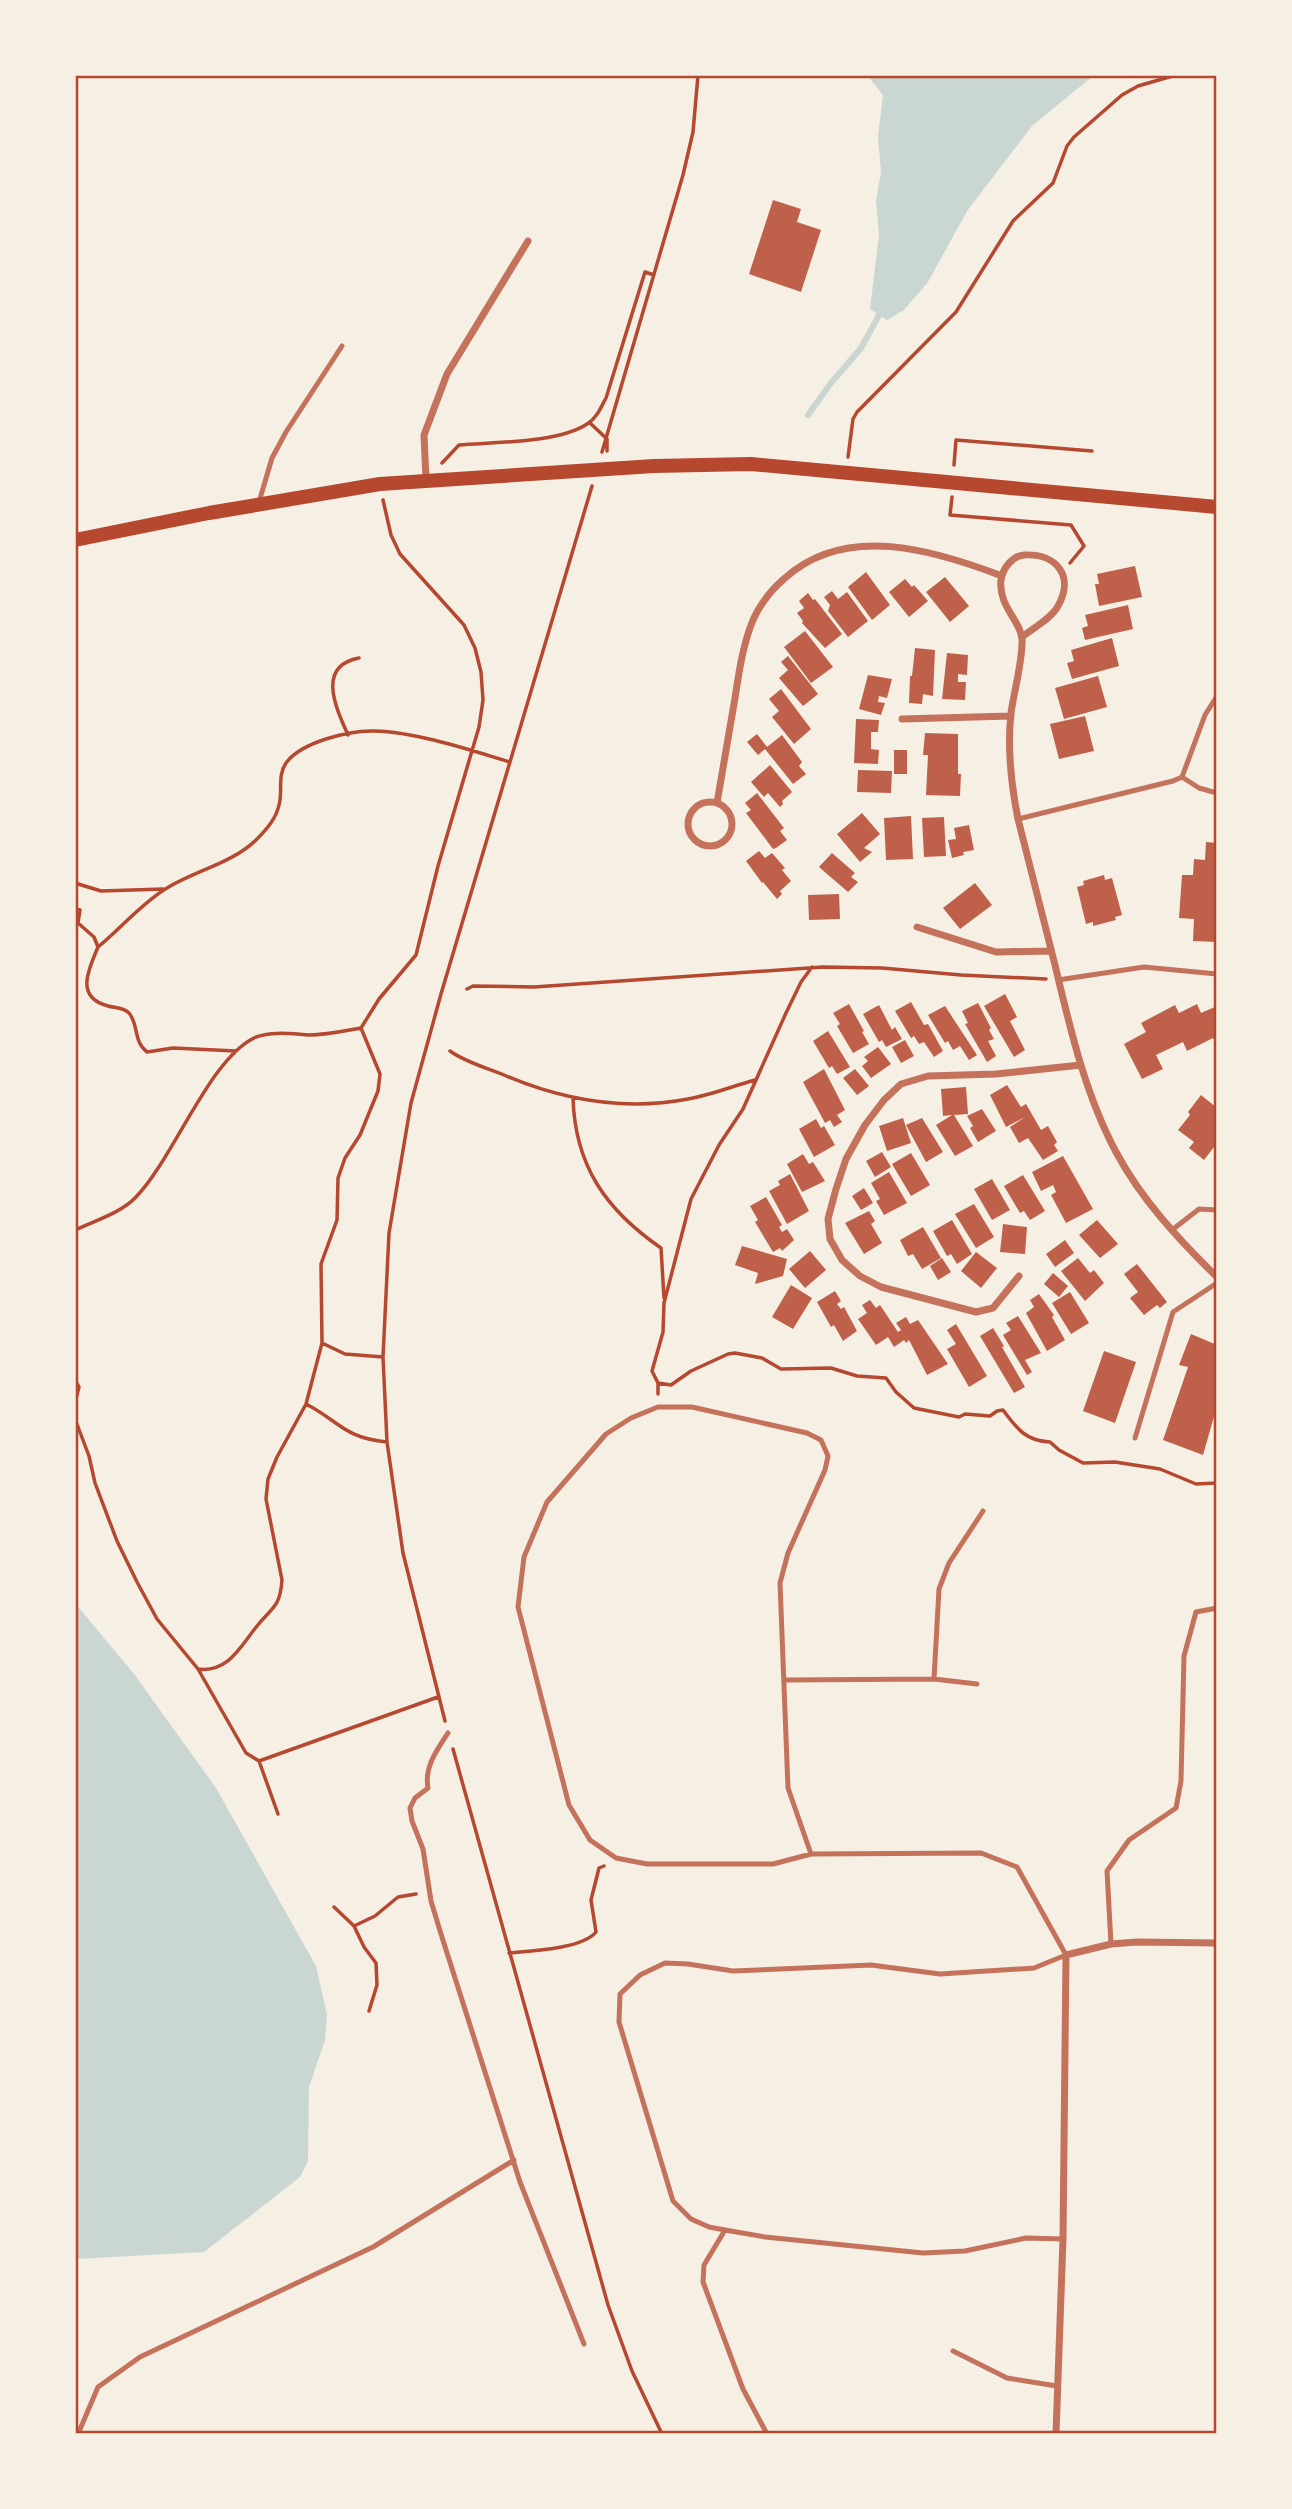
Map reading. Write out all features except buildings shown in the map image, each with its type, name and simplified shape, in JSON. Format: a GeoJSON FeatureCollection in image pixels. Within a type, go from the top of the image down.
{"type":"FeatureCollection","features":[{"type":"Feature","properties":{"kind":"main road"},"geometry":{"type":"LineString","coordinates":[[75,541],[380,484],[654,466],[751,464],[1217,508]]}},
{"type":"Feature","properties":{"kind":"street"},"geometry":{"type":"LineString","coordinates":[[426,480],[424,435],[447,374],[528,241]]}},
{"type":"Feature","properties":{"kind":"street"},"geometry":{"type":"LineString","coordinates":[[717,803],[741,661],[753,621],[768,593],[797,567],[833,550],[874,545],[912,549],[955,559],[1002,576]]}},
{"type":"Feature","properties":{"kind":"street"},"geometry":{"type":"LineString","coordinates":[[1022,637],[1057,608],[1063,592],[1063,575],[1055,561],[1038,554],[1018,556],[1005,567],[1001,582],[1003,604],[1022,637],[1011,716],[1012,790],[1018,819],[1081,1065],[1098,1112],[1117,1153],[1142,1193],[1172,1230],[1217,1277]]}},
{"type":"Feature","properties":{"kind":"street"},"geometry":{"type":"LineString","coordinates":[[902,719],[1011,716]]}},
{"type":"Feature","properties":{"kind":"street"},"geometry":{"type":"LineString","coordinates":[[717,803],[731,820],[729,835],[718,845],[702,845],[691,836],[689,816],[697,806],[717,803]]}},
{"type":"Feature","properties":{"kind":"street"},"geometry":{"type":"LineString","coordinates":[[917,927],[996,952],[1052,951]]}},
{"type":"Feature","properties":{"kind":"street"},"geometry":{"type":"LineString","coordinates":[[1019,1276],[993,1308],[976,1312],[881,1287],[860,1276],[842,1261],[830,1239],[828,1219],[836,1189],[846,1159],[865,1125],[884,1100],[901,1084],[928,1076],[996,1074],[1081,1065]]}},
{"type":"Feature","properties":{"kind":"street"},"geometry":{"type":"LineString","coordinates":[[1056,2434],[1063,2239],[1066,1955],[1111,1944],[1137,1942],[1217,1944]]}},
{"type":"Feature","properties":{"kind":"lane"},"geometry":{"type":"LineString","coordinates":[[258,505],[272,458],[285,432],[342,346]]}},
{"type":"Feature","properties":{"kind":"lane"},"geometry":{"type":"LineString","coordinates":[[1018,819],[1182,777],[1205,715],[1217,696]]}},
{"type":"Feature","properties":{"kind":"lane"},"geometry":{"type":"LineString","coordinates":[[1182,777],[1199,788],[1217,793]]}},
{"type":"Feature","properties":{"kind":"lane"},"geometry":{"type":"LineString","coordinates":[[1058,980],[1144,967],[1217,974]]}},
{"type":"Feature","properties":{"kind":"lane"},"geometry":{"type":"LineString","coordinates":[[1172,1230],[1199,1209],[1217,1210]]}},
{"type":"Feature","properties":{"kind":"lane"},"geometry":{"type":"LineString","coordinates":[[1135,1438],[1173,1312],[1217,1283]]}},
{"type":"Feature","properties":{"kind":"lane"},"geometry":{"type":"LineString","coordinates":[[810,1854],[788,1788],[780,1583],[788,1553],[825,1471],[828,1456],[821,1440],[807,1433],[692,1408],[658,1407],[631,1418],[607,1434],[547,1502],[524,1557],[518,1606],[569,1805],[590,1840],[616,1858],[647,1864],[773,1864],[810,1854],[981,1853],[1017,1867],[1066,1955],[1034,1968],[940,1974],[871,1965],[733,1971],[665,1963],[640,1975],[620,1994],[619,2022],[674,2201],[691,2218],[709,2227],[765,2237],[923,2253],[965,2250],[1026,2238],[1063,2239]]}},
{"type":"Feature","properties":{"kind":"lane"},"geometry":{"type":"LineString","coordinates":[[934,1679],[939,1590],[949,1563],[983,1511]]}},
{"type":"Feature","properties":{"kind":"lane"},"geometry":{"type":"LineString","coordinates":[[1111,1944],[1107,1871],[1129,1840],[1176,1808],[1181,1780],[1184,1656],[1196,1612],[1217,1608]]}},
{"type":"Feature","properties":{"kind":"lane"},"geometry":{"type":"LineString","coordinates":[[785,1680],[934,1679],[977,1684]]}},
{"type":"Feature","properties":{"kind":"lane"},"geometry":{"type":"LineString","coordinates":[[448,1733],[430,1762],[426,1779],[428,1788],[415,1798],[410,1808],[412,1821],[423,1849],[430,1893],[441,1934],[513,2160],[584,2343]]}},
{"type":"Feature","properties":{"kind":"lane"},"geometry":{"type":"LineString","coordinates":[[78,2434],[98,2387],[140,2357],[373,2247],[513,2160]]}},
{"type":"Feature","properties":{"kind":"lane"},"geometry":{"type":"LineString","coordinates":[[725,2230],[704,2265],[703,2282],[743,2389],[767,2434]]}},
{"type":"Feature","properties":{"kind":"lane"},"geometry":{"type":"LineString","coordinates":[[953,2351],[1007,2378],[1057,2386]]}},
{"type":"Feature","properties":{"kind":"path"},"geometry":{"type":"LineString","coordinates":[[599,462],[683,176],[693,132],[698,75]]}},
{"type":"Feature","properties":{"kind":"path"},"geometry":{"type":"LineString","coordinates":[[846,472],[853,419],[857,412],[956,312],[1013,221],[1053,184],[1067,146],[1074,137],[1122,94],[1154,80],[1176,75]]}},
{"type":"Feature","properties":{"kind":"path"},"geometry":{"type":"LineString","coordinates":[[426,480],[459,445],[551,437],[577,430],[590,423],[606,398],[645,272],[654,275]]}},
{"type":"Feature","properties":{"kind":"path"},"geometry":{"type":"LineString","coordinates":[[590,423],[607,439]]}},
{"type":"Feature","properties":{"kind":"path"},"geometry":{"type":"LineString","coordinates":[[75,1230],[134,1200],[159,1170],[198,1101],[236,1051],[257,1037],[288,1032],[309,1035],[335,1033],[361,1028],[379,999],[416,955],[438,866],[479,727],[483,700],[481,673],[475,648],[464,625],[400,554],[391,535],[380,484]]}},
{"type":"Feature","properties":{"kind":"path"},"geometry":{"type":"LineString","coordinates":[[592,485],[411,1103],[389,1233],[383,1357],[387,1441],[402,1553],[448,1733],[608,2305],[632,2371],[662,2434]]}},
{"type":"Feature","properties":{"kind":"path"},"geometry":{"type":"LineString","coordinates":[[1060,569],[1074,561],[1084,546],[1071,525]]}},
{"type":"Feature","properties":{"kind":"path"},"geometry":{"type":"LineString","coordinates":[[348,735],[336,709],[334,673],[339,665],[359,658]]}},
{"type":"Feature","properties":{"kind":"path"},"geometry":{"type":"LineString","coordinates":[[236,1051],[173,1048],[147,1052],[139,1046],[130,1014],[94,1000],[87,988],[86,976],[98,947],[165,889],[236,856],[254,842],[270,826],[279,804],[280,778],[286,763],[313,744],[373,731],[404,735],[510,762]]}},
{"type":"Feature","properties":{"kind":"path"},"geometry":{"type":"LineString","coordinates":[[75,883],[102,891],[165,889]]}},
{"type":"Feature","properties":{"kind":"path"},"geometry":{"type":"LineString","coordinates":[[75,908],[80,910],[78,923],[94,937],[98,947]]}},
{"type":"Feature","properties":{"kind":"path"},"geometry":{"type":"LineString","coordinates":[[467,989],[473,986],[505,988],[584,984],[813,967],[882,968],[1058,980]]}},
{"type":"Feature","properties":{"kind":"path"},"geometry":{"type":"LineString","coordinates":[[664,1303],[691,1199],[719,1145],[743,1109],[801,982],[813,967]]}},
{"type":"Feature","properties":{"kind":"path"},"geometry":{"type":"LineString","coordinates":[[198,1669],[209,1671],[234,1656],[257,1625],[274,1610],[281,1593],[282,1580],[266,1499],[268,1479],[276,1457],[306,1404],[322,1343],[321,1264],[337,1220],[338,1178],[377,1091],[380,1074],[361,1028]]}},
{"type":"Feature","properties":{"kind":"path"},"geometry":{"type":"LineString","coordinates":[[450,1051],[524,1084],[597,1103],[643,1104],[690,1099],[755,1080]]}},
{"type":"Feature","properties":{"kind":"path"},"geometry":{"type":"LineString","coordinates":[[573,1098],[580,1151],[592,1174],[621,1217],[661,1248],[663,1332],[652,1371],[658,1383],[671,1385],[691,1371],[735,1353],[762,1358],[782,1369],[831,1368],[857,1376],[886,1378],[903,1399],[914,1408],[926,1412],[959,1417],[990,1416],[1003,1410],[1009,1420],[1034,1441],[1050,1442],[1059,1450],[1083,1462],[1115,1462],[1160,1469],[1196,1484],[1217,1483]]}},
{"type":"Feature","properties":{"kind":"path"},"geometry":{"type":"LineString","coordinates":[[322,1343],[345,1354],[383,1357]]}},
{"type":"Feature","properties":{"kind":"path"},"geometry":{"type":"LineString","coordinates":[[75,1380],[79,1387],[75,1403]]}},
{"type":"Feature","properties":{"kind":"path"},"geometry":{"type":"LineString","coordinates":[[306,1404],[350,1433],[366,1440],[387,1441]]}},
{"type":"Feature","properties":{"kind":"path"},"geometry":{"type":"LineString","coordinates":[[75,1419],[117,1541],[137,1582],[157,1619],[198,1669],[246,1753],[259,1761],[278,1814]]}},
{"type":"Feature","properties":{"kind":"path"},"geometry":{"type":"LineString","coordinates":[[259,1761],[439,1696]]}},
{"type":"Feature","properties":{"kind":"path"},"geometry":{"type":"LineString","coordinates":[[509,1953],[544,1950],[590,1940],[596,1932],[591,1900],[599,1868],[616,1858]]}},
{"type":"Feature","properties":{"kind":"path"},"geometry":{"type":"LineString","coordinates":[[354,1926],[375,1916],[398,1897],[430,1893]]}},
{"type":"Feature","properties":{"kind":"path"},"geometry":{"type":"LineString","coordinates":[[334,1906],[354,1926],[376,1964],[377,1985],[369,2011]]}},
{"type":"Feature","properties":{"kind":"shaded area"},"geometry":{"type":"Polygon","coordinates":[[[867,75],[1094,75],[1032,126],[967,211],[928,282],[904,310],[887,320],[870,309],[879,235],[876,201],[881,172],[878,137],[883,95],[867,75]]]}},
{"type":"Feature","properties":{"kind":"shaded area"},"geometry":{"type":"Polygon","coordinates":[[[75,1599],[79,1608],[134,1674],[216,1788],[316,1966],[327,2015],[325,2040],[309,2087],[308,2161],[300,2177],[204,2252],[75,2259],[75,1599]]]}},
{"type":"Feature","properties":{"kind":"waterway"},"geometry":{"type":"LineString","coordinates":[[808,415],[861,348],[883,308]]}}]}
